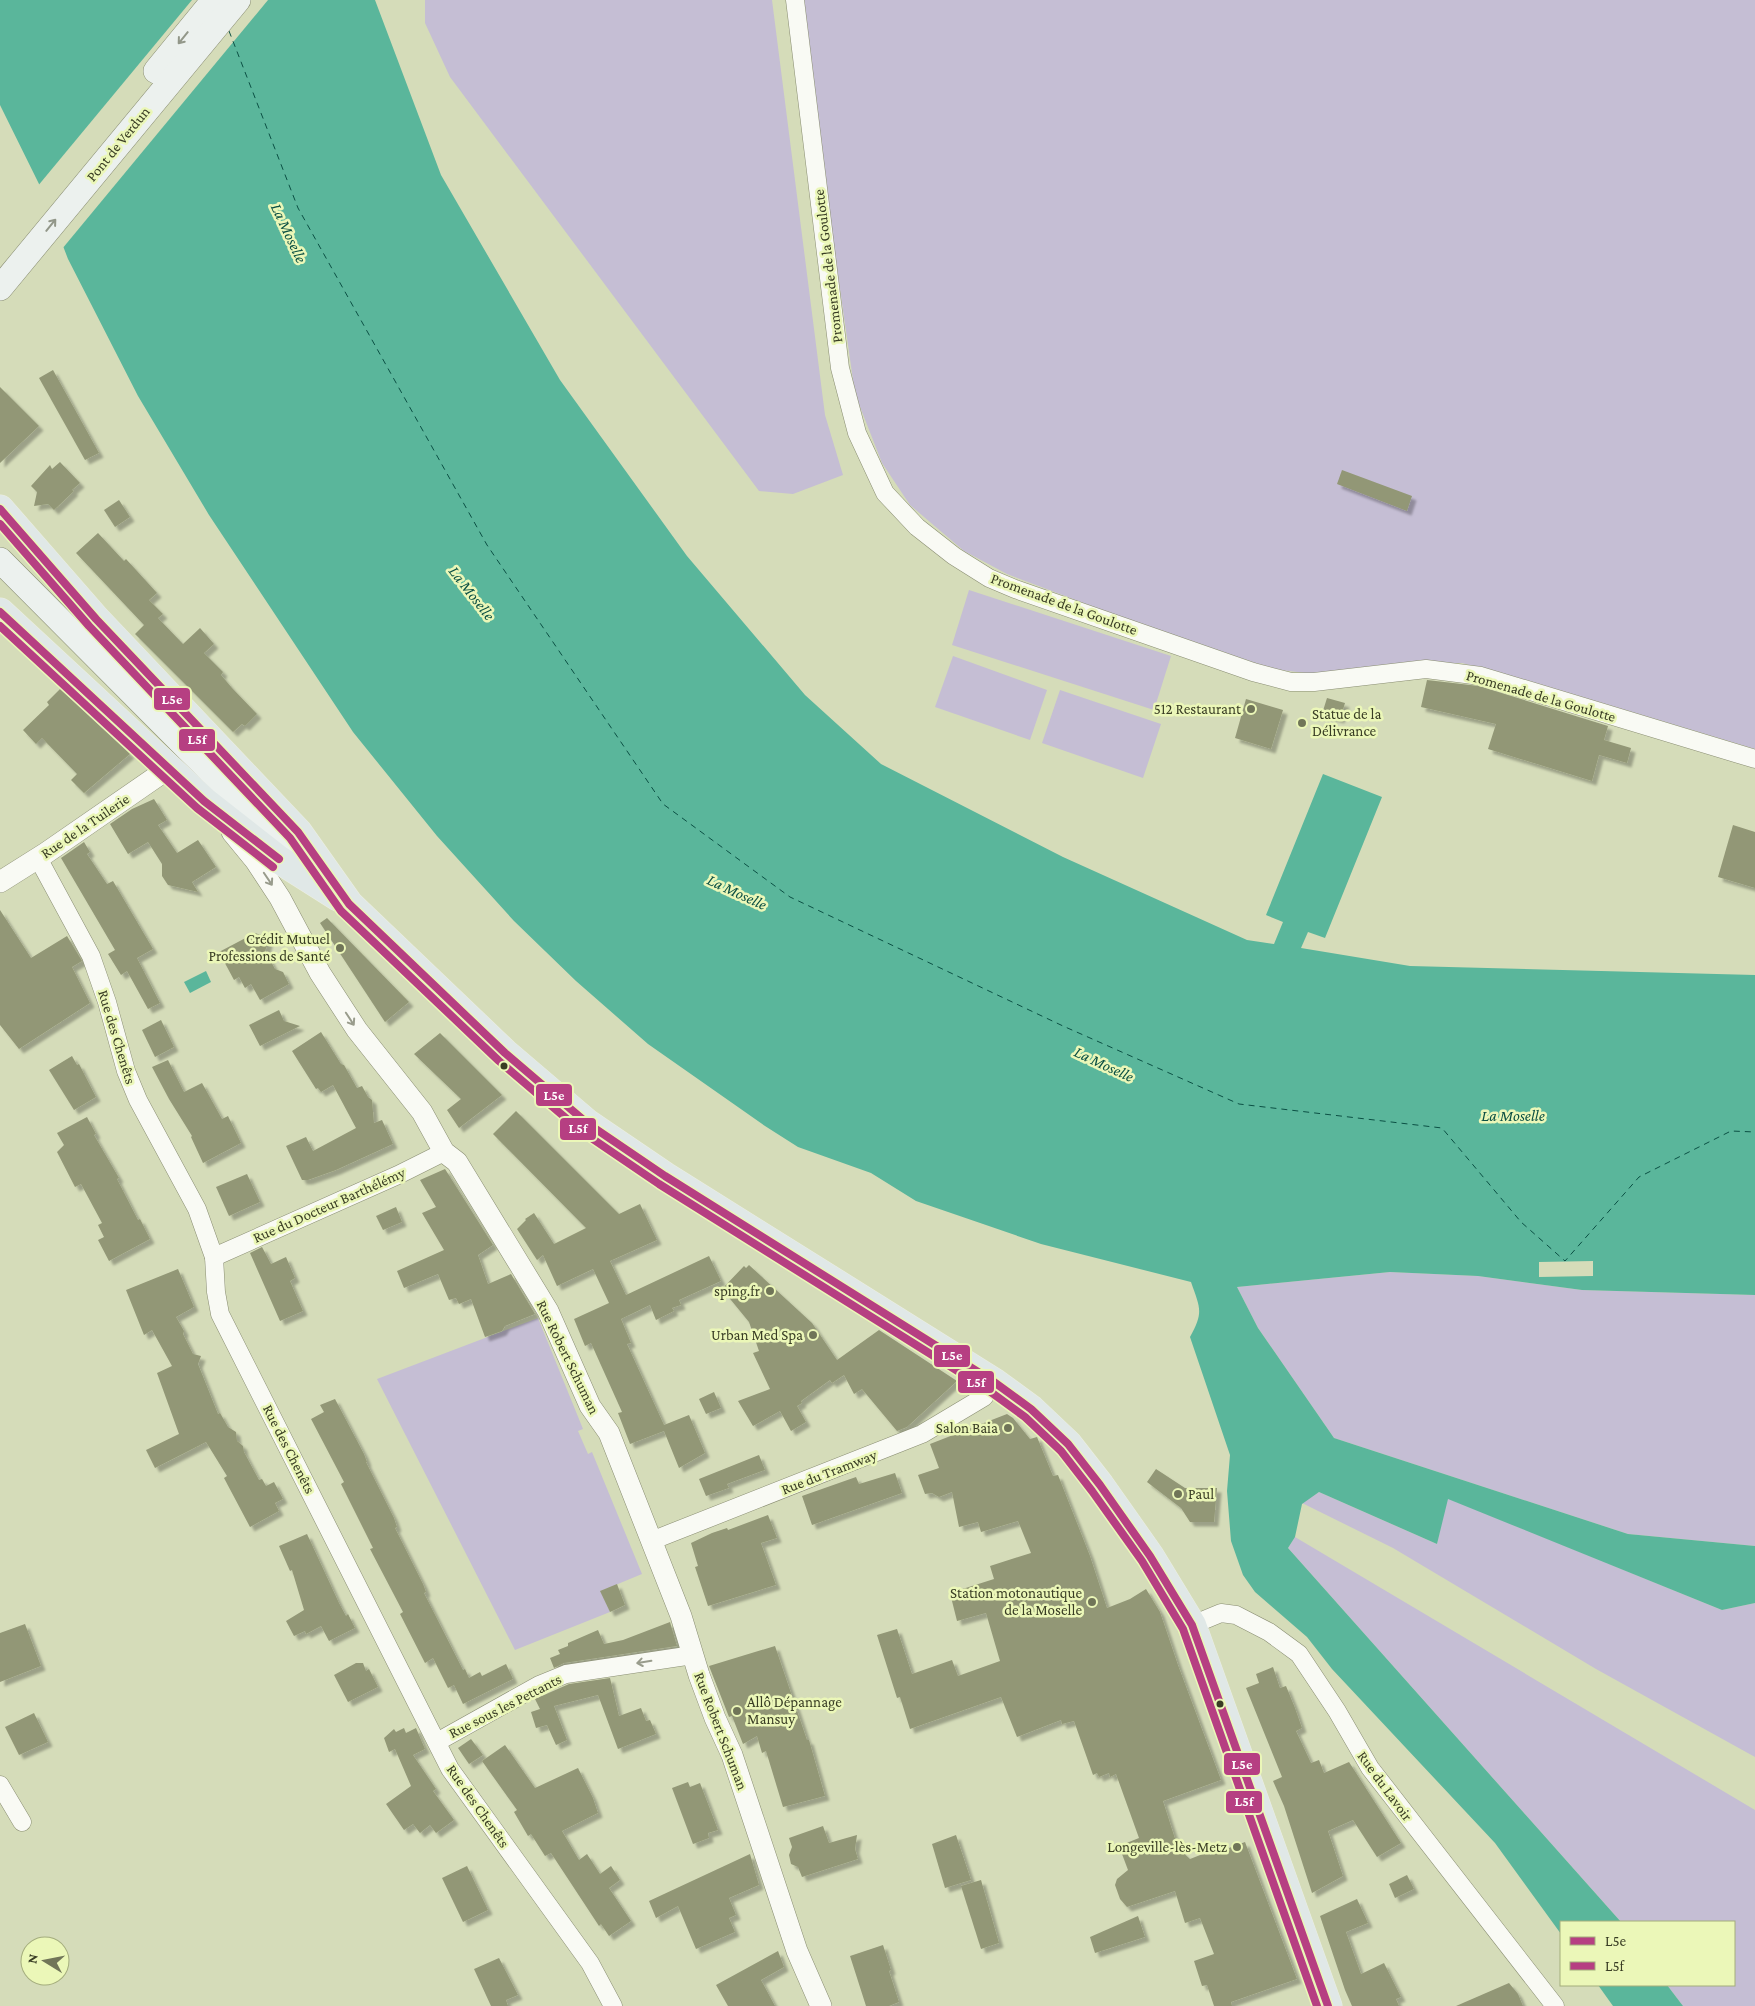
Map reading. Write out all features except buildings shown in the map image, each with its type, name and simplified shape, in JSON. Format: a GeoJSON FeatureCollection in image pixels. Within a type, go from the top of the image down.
{"type":"FeatureCollection","features":[{"type":"Feature","properties":{"kind":"main road","name":"Pont de Verdun"},"geometry":{"type":"LineString","coordinates":[[0,260],[214,0]]}},
{"type":"Feature","properties":{"kind":"main road","name":"Pont de Verdun"},"geometry":{"type":"LineString","coordinates":[[0,288],[238,0]]}},
{"type":"Feature","properties":{"kind":"main road"},"geometry":{"type":"LineString","coordinates":[[0,509],[96,619],[298,832],[349,904]]}},
{"type":"Feature","properties":{"kind":"main road"},"geometry":{"type":"LineString","coordinates":[[0,560],[186,747],[349,904],[505,1053],[587,1123],[665,1176],[994,1382],[1031,1409],[1068,1444],[1100,1485],[1150,1556],[1192,1625],[1328,2006]]}},
{"type":"Feature","properties":{"kind":"main road"},"geometry":{"type":"LineString","coordinates":[[0,612],[204,801],[278,859],[349,904]]}},
{"type":"Feature","properties":{"kind":"street","name":"Promenade de la Goulotte"},"geometry":{"type":"LineString","coordinates":[[795,0],[840,368],[857,433],[886,493],[918,527],[954,556],[989,578],[1015,589],[1244,668],[1291,682],[1314,682],[1426,669],[1481,676],[1755,759]]}},
{"type":"Feature","properties":{"kind":"street","name":"Rue de la Tuilerie"},"geometry":{"type":"LineString","coordinates":[[0,882],[169,768]]}},
{"type":"Feature","properties":{"kind":"street","name":"Rue Robert Schuman"},"geometry":{"type":"LineString","coordinates":[[204,801],[236,836],[268,879],[320,973],[352,1022],[422,1112],[444,1152],[457,1162],[548,1311],[590,1406],[609,1433],[681,1616],[715,1718],[732,1755],[797,1951],[822,2006]]}},
{"type":"Feature","properties":{"kind":"street","name":"Rue des Chenêts"},"geometry":{"type":"LineString","coordinates":[[38,858],[91,956],[107,1002],[126,1071],[138,1100],[197,1209],[214,1257],[216,1292],[220,1314],[450,1769],[590,1963],[613,2006]]}},
{"type":"Feature","properties":{"kind":"street","name":"Rue du Docteur Barthélémy"},"geometry":{"type":"LineString","coordinates":[[214,1257],[398,1175],[444,1152]]}},
{"type":"Feature","properties":{"kind":"street","name":"Rue du Tramway"},"geometry":{"type":"LineString","coordinates":[[651,1541],[922,1434],[984,1396],[994,1382]]}},
{"type":"Feature","properties":{"kind":"street","name":"Rue du Lavoir"},"geometry":{"type":"LineString","coordinates":[[1192,1625],[1220,1613],[1236,1616],[1269,1632],[1300,1654],[1337,1711],[1370,1768],[1555,2006]]}},
{"type":"Feature","properties":{"kind":"street","name":"Rue sous les Pettants"},"geometry":{"type":"LineString","coordinates":[[437,1742],[538,1685],[566,1674],[693,1655]]}},
{"type":"Feature","properties":{"kind":"street"},"geometry":{"type":"LineString","coordinates":[[0,1785],[22,1822]]}},
{"type":"Feature","properties":{"kind":"shaded area"},"geometry":{"type":"Polygon","coordinates":[[[425,0],[772,0],[825,415],[843,475],[793,494],[759,491],[450,77],[425,23],[425,0]]]}},
{"type":"Feature","properties":{"kind":"shaded area"},"geometry":{"type":"Polygon","coordinates":[[[803,0],[1755,0],[1755,749],[1522,679],[1462,663],[1426,663],[1313,674],[1273,669],[1118,616],[1007,574],[964,551],[910,505],[882,463],[855,394],[817,128],[803,0]]]}},
{"type":"Feature","properties":{"kind":"shaded area"},"geometry":{"type":"Polygon","coordinates":[[[969,590],[1171,656],[1154,710],[952,645],[969,590]]]}},
{"type":"Feature","properties":{"kind":"shaded area"},"geometry":{"type":"Polygon","coordinates":[[[953,656],[1047,690],[1030,740],[935,707],[953,656]]]}},
{"type":"Feature","properties":{"kind":"shaded area"},"geometry":{"type":"Polygon","coordinates":[[[1060,690],[1161,724],[1143,778],[1042,743],[1060,690]]]}},
{"type":"Feature","properties":{"kind":"shaded area"},"geometry":{"type":"Polygon","coordinates":[[[1390,1272],[1478,1276],[1582,1290],[1755,1295],[1755,1546],[1628,1534],[1334,1438],[1258,1328],[1237,1287],[1390,1272]]]}},
{"type":"Feature","properties":{"kind":"shaded area"},"geometry":{"type":"Polygon","coordinates":[[[538,1318],[583,1429],[578,1431],[588,1454],[592,1452],[642,1574],[601,1591],[610,1612],[515,1650],[377,1379],[538,1318]]]}},
{"type":"Feature","properties":{"kind":"shaded area"},"geometry":{"type":"Polygon","coordinates":[[[1319,1492],[1437,1544],[1447,1498],[1722,1610],[1755,1603],[1755,1757],[1596,1669],[1393,1548],[1302,1503],[1319,1492]]]}},
{"type":"Feature","properties":{"kind":"shaded area"},"geometry":{"type":"Polygon","coordinates":[[[1295,1537],[1755,1810],[1755,2006],[1683,2006],[1668,1986],[1735,1986],[1735,1921],[1620,1921],[1288,1548],[1295,1537]]]}},
{"type":"Feature","properties":{"kind":"water","name":"La Moselle"},"geometry":{"type":"Polygon","coordinates":[[[0,0],[375,0],[441,175],[560,380],[687,556],[805,695],[881,764],[1063,857],[1247,940],[1274,944],[1283,922],[1266,915],[1323,774],[1382,797],[1325,938],[1308,932],[1301,948],[1410,966],[1755,975],[1755,1295],[1582,1290],[1478,1276],[1390,1272],[1237,1287],[1258,1328],[1334,1438],[1628,1534],[1755,1546],[1755,1603],[1722,1610],[1448,1499],[1437,1544],[1319,1492],[1302,1504],[1295,1537],[1288,1548],[1620,1921],[1560,1921],[1560,1933],[1495,1843],[1332,1669],[1307,1637],[1255,1592],[1243,1575],[1231,1541],[1227,1491],[1230,1455],[1190,1337],[1199,1315],[1197,1298],[1191,1282],[1041,1244],[916,1201],[871,1173],[798,1147],[648,1044],[576,981],[514,921],[437,836],[353,732],[209,515],[138,396],[68,259],[40,186],[0,105],[0,0]]]}},
{"type":"Feature","properties":{"kind":"water"},"geometry":{"type":"Polygon","coordinates":[[[206,971],[211,982],[190,993],[184,982],[206,971]]]}},
{"type":"Feature","properties":{"kind":"water"},"geometry":{"type":"Polygon","coordinates":[[[1599,1986],[1668,1986],[1683,2006],[1613,2006],[1599,1986]]]}},
{"type":"Feature","properties":{"kind":"pier"},"geometry":{"type":"Polygon","coordinates":[[[192,0],[268,0],[62,249],[37,187],[192,0]]]}},
{"type":"Feature","properties":{"kind":"pier"},"geometry":{"type":"Polygon","coordinates":[[[1593,1261],[1593,1276],[1539,1277],[1539,1262],[1593,1261]]]}},
{"type":"Feature","properties":{"kind":"ferry route"},"geometry":{"type":"LineString","coordinates":[[229,31],[298,208],[487,545],[663,804],[790,897],[1063,1026],[1239,1104],[1442,1128],[1521,1222],[1565,1261],[1639,1177],[1731,1131],[1755,1132]]}},
{"type":"Feature","properties":{"kind":"transit line","name":"L5e"},"geometry":{"type":"LineString","coordinates":[[0,509],[96,619],[298,832],[349,904],[505,1053],[587,1123],[665,1176],[994,1382],[1031,1409],[1068,1444],[1100,1485],[1150,1556],[1192,1625],[1328,2006]]}},
{"type":"Feature","properties":{"kind":"transit line","name":"L5f"},"geometry":{"type":"LineString","coordinates":[[0,524],[89,626],[290,838],[341,911],[499,1061],[581,1131],[659,1184],[988,1390],[1025,1417],[1061,1451],[1142,1561],[1183,1629],[1317,2006]]}},
{"type":"Feature","properties":{"kind":"transit line","name":"L5e"},"geometry":{"type":"LineString","coordinates":[[0,612],[204,801],[279,859]]}},
{"type":"Feature","properties":{"kind":"transit line","name":"L5f"},"geometry":{"type":"LineString","coordinates":[[0,626],[197,808],[273,867]]}},
{"type":"Feature","properties":{"kind":"place","name":"512 Restaurant"},"geometry":{"type":"Point","coordinates":[1251,709]}},
{"type":"Feature","properties":{"kind":"place","name":"Statue de la Délivrance"},"geometry":{"type":"Point","coordinates":[1302,723]}},
{"type":"Feature","properties":{"kind":"place","name":"Crédit Mutuel Professions de Santé"},"geometry":{"type":"Point","coordinates":[340,948]}},
{"type":"Feature","properties":{"kind":"place","name":"sping.fr"},"geometry":{"type":"Point","coordinates":[770,1291]}},
{"type":"Feature","properties":{"kind":"place","name":"Urban Med Spa"},"geometry":{"type":"Point","coordinates":[813,1335]}},
{"type":"Feature","properties":{"kind":"place","name":"Salon Baia"},"geometry":{"type":"Point","coordinates":[1008,1428]}},
{"type":"Feature","properties":{"kind":"place","name":"Paul"},"geometry":{"type":"Point","coordinates":[1178,1494]}},
{"type":"Feature","properties":{"kind":"place","name":"Station motonautique de la Moselle"},"geometry":{"type":"Point","coordinates":[1092,1602]}},
{"type":"Feature","properties":{"kind":"place","name":"Allô Dépannage Mansuy"},"geometry":{"type":"Point","coordinates":[737,1711]}},
{"type":"Feature","properties":{"kind":"place","name":"Longeville-lès-Metz"},"geometry":{"type":"Point","coordinates":[1237,1847]}}]}
